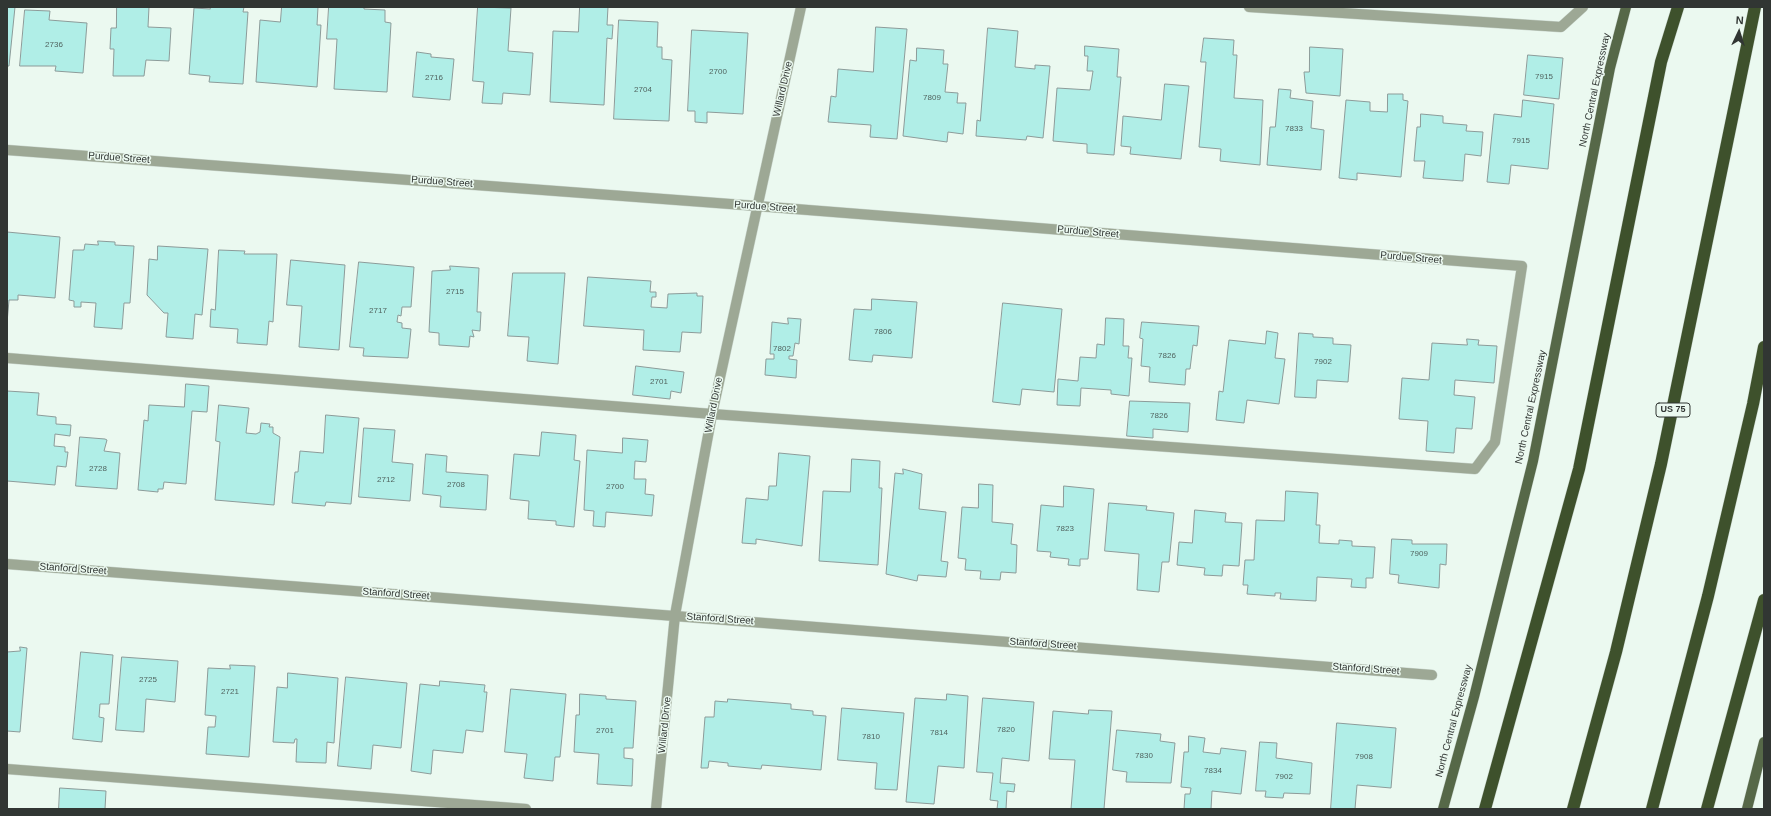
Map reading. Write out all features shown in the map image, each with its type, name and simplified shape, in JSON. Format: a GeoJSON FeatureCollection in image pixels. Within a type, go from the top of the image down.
{"type":"FeatureCollection","features":[{"type":"Feature","properties":{"kind":"highway"},"geometry":{"type":"LineString","coordinates":[[1485,809],[1579,469],[1661,62],[1678,7]]}},
{"type":"Feature","properties":{"kind":"highway","name":"US 75"},"geometry":{"type":"LineString","coordinates":[[1573,809],[1616,652],[1661,464],[1755,7]]}},
{"type":"Feature","properties":{"kind":"highway"},"geometry":{"type":"LineString","coordinates":[[1652,809],[1708,596],[1753,404],[1764,347]]}},
{"type":"Feature","properties":{"kind":"highway"},"geometry":{"type":"LineString","coordinates":[[1707,809],[1764,600]]}},
{"type":"Feature","properties":{"kind":"main road","name":"North Central Expressway"},"geometry":{"type":"LineString","coordinates":[[1443,809],[1474,697],[1533,461],[1610,68],[1626,7]]}},
{"type":"Feature","properties":{"kind":"main road"},"geometry":{"type":"LineString","coordinates":[[1747,809],[1764,742]]}},
{"type":"Feature","properties":{"kind":"street","name":"Willard Drive"},"geometry":{"type":"LineString","coordinates":[[656,809],[676,615],[712,414],[801,7]]}},
{"type":"Feature","properties":{"kind":"street"},"geometry":{"type":"LineString","coordinates":[[1249,7],[1561,27],[1583,7]]}},
{"type":"Feature","properties":{"kind":"street","name":"Purdue Street"},"geometry":{"type":"LineString","coordinates":[[7,150],[757,206],[1522,266],[1495,442],[1476,469],[712,414]]}},
{"type":"Feature","properties":{"kind":"street"},"geometry":{"type":"LineString","coordinates":[[7,358],[712,414]]}},
{"type":"Feature","properties":{"kind":"street","name":"Stanford Street"},"geometry":{"type":"LineString","coordinates":[[7,564],[1432,675]]}},
{"type":"Feature","properties":{"kind":"street"},"geometry":{"type":"LineString","coordinates":[[7,769],[526,809]]}},
{"type":"Feature","properties":{"kind":"building"},"geometry":{"type":"Polygon","coordinates":[[[7,7],[15,7],[9,66],[7,66],[7,7]]]}},
{"type":"Feature","properties":{"kind":"building"},"geometry":{"type":"Polygon","coordinates":[[[117,7],[149,7],[148,27],[171,28],[169,61],[146,60],[144,76],[113,76],[114,49],[110,49],[111,28],[116,28],[117,7]]]}},
{"type":"Feature","properties":{"kind":"building"},"geometry":{"type":"Polygon","coordinates":[[[210,7],[244,7],[243,12],[248,12],[243,84],[209,82],[210,76],[189,74],[194,8],[210,9],[210,7]]]}},
{"type":"Feature","properties":{"kind":"building"},"geometry":{"type":"Polygon","coordinates":[[[282,7],[318,7],[317,25],[321,25],[317,87],[256,82],[260,20],[280,22],[282,7]]]}},
{"type":"Feature","properties":{"kind":"building"},"geometry":{"type":"Polygon","coordinates":[[[329,7],[364,7],[364,9],[385,10],[385,22],[391,23],[387,92],[334,89],[337,39],[327,39],[329,7]]]}},
{"type":"Feature","properties":{"kind":"building"},"geometry":{"type":"Polygon","coordinates":[[[478,7],[511,8],[508,51],[533,53],[530,95],[503,93],[502,104],[482,103],[484,82],[473,81],[478,7]]]}},
{"type":"Feature","properties":{"kind":"building"},"geometry":{"type":"Polygon","coordinates":[[[580,7],[608,7],[607,25],[613,25],[612,39],[607,38],[604,105],[550,102],[553,31],[578,32],[580,7]]]}},
{"type":"Feature","properties":{"kind":"building"},"geometry":{"type":"Polygon","coordinates":[[[25,10],[50,11],[49,20],[87,23],[83,73],[55,71],[56,66],[20,66],[25,10]]]}},
{"type":"Feature","properties":{"kind":"building"},"geometry":{"type":"Polygon","coordinates":[[[619,20],[658,22],[657,47],[662,47],[662,59],[672,60],[669,121],[614,119],[619,20]]]}},
{"type":"Feature","properties":{"kind":"building"},"geometry":{"type":"Polygon","coordinates":[[[876,27],[907,29],[897,139],[870,137],[871,125],[828,122],[831,96],[836,97],[838,69],[873,72],[876,27]]]}},
{"type":"Feature","properties":{"kind":"building"},"geometry":{"type":"Polygon","coordinates":[[[988,28],[1018,31],[1015,67],[1035,69],[1035,65],[1050,66],[1043,138],[1027,136],[1026,140],[976,136],[977,120],[980,121],[988,28]]]}},
{"type":"Feature","properties":{"kind":"building"},"geometry":{"type":"Polygon","coordinates":[[[692,30],[748,33],[743,114],[707,112],[707,123],[695,122],[695,111],[688,111],[692,30]]]}},
{"type":"Feature","properties":{"kind":"building"},"geometry":{"type":"Polygon","coordinates":[[[1204,38],[1234,40],[1233,55],[1237,55],[1234,98],[1263,100],[1260,165],[1220,161],[1221,149],[1199,147],[1206,62],[1201,62],[1204,38]]]}},
{"type":"Feature","properties":{"kind":"building"},"geometry":{"type":"Polygon","coordinates":[[[1085,46],[1119,49],[1117,77],[1121,77],[1114,155],[1087,153],[1087,144],[1053,141],[1057,88],[1090,90],[1093,71],[1087,71],[1088,56],[1085,56],[1085,46]]]}},
{"type":"Feature","properties":{"kind":"building"},"geometry":{"type":"Polygon","coordinates":[[[1310,47],[1343,49],[1340,96],[1306,93],[1304,72],[1309,72],[1310,47]]]}},
{"type":"Feature","properties":{"kind":"building"},"geometry":{"type":"Polygon","coordinates":[[[917,48],[944,50],[943,64],[948,64],[945,92],[958,93],[957,103],[966,103],[963,134],[948,132],[947,142],[903,136],[910,60],[916,61],[917,48]]]}},
{"type":"Feature","properties":{"kind":"building"},"geometry":{"type":"Polygon","coordinates":[[[417,52],[431,54],[431,57],[454,59],[450,100],[413,97],[417,52]]]}},
{"type":"Feature","properties":{"kind":"building"},"geometry":{"type":"Polygon","coordinates":[[[1528,55],[1563,58],[1559,99],[1524,95],[1528,55]]]}},
{"type":"Feature","properties":{"kind":"building"},"geometry":{"type":"Polygon","coordinates":[[[1165,84],[1189,86],[1181,159],[1130,154],[1131,147],[1121,146],[1123,116],[1161,120],[1165,84]]]}},
{"type":"Feature","properties":{"kind":"building"},"geometry":{"type":"Polygon","coordinates":[[[1279,89],[1291,90],[1290,98],[1313,101],[1311,128],[1324,130],[1321,170],[1267,165],[1270,127],[1275,127],[1279,89]]]}},
{"type":"Feature","properties":{"kind":"building"},"geometry":{"type":"Polygon","coordinates":[[[1388,94],[1403,94],[1403,100],[1408,101],[1401,177],[1357,173],[1357,180],[1339,178],[1346,100],[1370,102],[1370,111],[1387,112],[1388,94]]]}},
{"type":"Feature","properties":{"kind":"building"},"geometry":{"type":"Polygon","coordinates":[[[1523,100],[1554,104],[1548,169],[1511,165],[1509,184],[1487,182],[1494,114],[1521,117],[1523,100]]]}},
{"type":"Feature","properties":{"kind":"building"},"geometry":{"type":"Polygon","coordinates":[[[1421,114],[1443,116],[1443,123],[1467,125],[1466,131],[1483,132],[1481,156],[1465,154],[1463,181],[1423,178],[1425,161],[1414,161],[1417,127],[1420,127],[1421,114]]]}},
{"type":"Feature","properties":{"kind":"building"},"geometry":{"type":"Polygon","coordinates":[[[7,232],[60,237],[55,298],[18,295],[18,300],[9,300],[7,323],[7,232]]]}},
{"type":"Feature","properties":{"kind":"building"},"geometry":{"type":"Polygon","coordinates":[[[98,241],[115,242],[115,245],[134,246],[130,303],[124,303],[122,329],[94,327],[96,303],[81,302],[81,307],[74,307],[74,301],[69,300],[73,250],[84,250],[85,244],[98,245],[98,241]]]}},
{"type":"Feature","properties":{"kind":"building"},"geometry":{"type":"Polygon","coordinates":[[[158,246],[208,249],[202,315],[195,314],[193,339],[166,337],[168,313],[164,313],[147,295],[149,259],[157,260],[158,246]]]}},
{"type":"Feature","properties":{"kind":"building"},"geometry":{"type":"Polygon","coordinates":[[[219,250],[245,251],[244,254],[277,254],[273,322],[269,321],[267,345],[237,343],[238,329],[210,327],[211,309],[215,310],[219,250]]]}},
{"type":"Feature","properties":{"kind":"building"},"geometry":{"type":"Polygon","coordinates":[[[291,260],[345,265],[339,350],[299,347],[302,306],[287,305],[291,260]]]}},
{"type":"Feature","properties":{"kind":"building"},"geometry":{"type":"Polygon","coordinates":[[[359,262],[414,267],[411,307],[402,307],[401,316],[398,315],[397,322],[402,323],[402,328],[411,329],[408,358],[363,356],[364,348],[350,347],[359,262]]]}},
{"type":"Feature","properties":{"kind":"building"},"geometry":{"type":"Polygon","coordinates":[[[450,266],[479,268],[477,312],[481,312],[480,331],[472,330],[474,337],[470,336],[469,347],[439,345],[439,333],[429,332],[432,271],[450,270],[450,266]]]}},
{"type":"Feature","properties":{"kind":"building"},"geometry":{"type":"Polygon","coordinates":[[[513,273],[565,273],[558,364],[527,361],[529,337],[508,336],[513,273]]]}},
{"type":"Feature","properties":{"kind":"building"},"geometry":{"type":"Polygon","coordinates":[[[588,277],[651,281],[650,292],[656,292],[656,297],[652,297],[651,307],[667,308],[668,294],[697,293],[697,296],[703,296],[701,333],[682,332],[680,352],[643,350],[644,330],[584,326],[588,277]]]}},
{"type":"Feature","properties":{"kind":"building"},"geometry":{"type":"Polygon","coordinates":[[[872,299],[917,302],[912,358],[873,355],[872,362],[849,360],[854,309],[871,310],[872,299]]]}},
{"type":"Feature","properties":{"kind":"building"},"geometry":{"type":"Polygon","coordinates":[[[1003,303],[1062,309],[1054,392],[1022,389],[1020,405],[993,402],[1003,303]]]}},
{"type":"Feature","properties":{"kind":"building"},"geometry":{"type":"Polygon","coordinates":[[[788,318],[801,319],[799,344],[795,343],[793,356],[789,356],[789,359],[797,360],[796,378],[765,375],[766,359],[774,359],[774,354],[770,354],[772,322],[788,324],[788,318]]]}},
{"type":"Feature","properties":{"kind":"building"},"geometry":{"type":"Polygon","coordinates":[[[1106,318],[1124,319],[1123,346],[1129,346],[1128,358],[1132,358],[1129,396],[1111,394],[1111,390],[1081,388],[1080,406],[1057,405],[1058,379],[1078,381],[1080,357],[1096,358],[1097,344],[1104,345],[1106,318]]]}},
{"type":"Feature","properties":{"kind":"building"},"geometry":{"type":"Polygon","coordinates":[[[1142,322],[1199,326],[1197,346],[1193,345],[1190,369],[1186,369],[1185,385],[1149,382],[1150,367],[1141,366],[1143,339],[1140,338],[1142,322]]]}},
{"type":"Feature","properties":{"kind":"building"},"geometry":{"type":"Polygon","coordinates":[[[1267,331],[1278,333],[1275,358],[1285,359],[1279,404],[1247,400],[1244,423],[1216,420],[1219,391],[1223,392],[1229,340],[1265,344],[1267,331]]]}},
{"type":"Feature","properties":{"kind":"building"},"geometry":{"type":"Polygon","coordinates":[[[1299,333],[1313,334],[1313,337],[1333,338],[1333,344],[1351,345],[1348,382],[1317,380],[1316,398],[1295,397],[1299,333]]]}},
{"type":"Feature","properties":{"kind":"building"},"geometry":{"type":"Polygon","coordinates":[[[1467,339],[1479,340],[1478,345],[1497,346],[1494,383],[1455,380],[1454,395],[1475,397],[1472,429],[1456,428],[1454,453],[1426,451],[1428,421],[1399,419],[1402,378],[1429,380],[1432,343],[1467,345],[1467,339]]]}},
{"type":"Feature","properties":{"kind":"building"},"geometry":{"type":"Polygon","coordinates":[[[636,366],[684,372],[681,393],[671,391],[670,399],[633,395],[636,366]]]}},
{"type":"Feature","properties":{"kind":"building"},"geometry":{"type":"Polygon","coordinates":[[[186,384],[209,386],[207,412],[192,411],[186,484],[164,482],[163,489],[158,489],[158,492],[138,490],[144,420],[148,421],[149,405],[184,407],[186,384]]]}},
{"type":"Feature","properties":{"kind":"building"},"geometry":{"type":"Polygon","coordinates":[[[7,391],[39,393],[37,415],[56,417],[56,424],[71,425],[70,436],[55,434],[54,446],[65,447],[65,452],[68,452],[66,467],[57,466],[55,485],[7,481],[7,391]]]}},
{"type":"Feature","properties":{"kind":"building"},"geometry":{"type":"Polygon","coordinates":[[[1130,401],[1190,403],[1188,432],[1153,429],[1153,438],[1127,436],[1130,401]]]}},
{"type":"Feature","properties":{"kind":"building"},"geometry":{"type":"Polygon","coordinates":[[[219,405],[249,408],[246,433],[256,434],[260,432],[261,423],[270,424],[269,427],[273,427],[273,433],[280,437],[274,505],[215,500],[220,442],[216,441],[219,405]]]}},
{"type":"Feature","properties":{"kind":"building"},"geometry":{"type":"Polygon","coordinates":[[[326,415],[359,418],[351,504],[326,502],[325,506],[292,503],[295,472],[298,472],[300,451],[323,453],[326,415]]]}},
{"type":"Feature","properties":{"kind":"building"},"geometry":{"type":"Polygon","coordinates":[[[364,428],[395,430],[392,462],[413,464],[410,501],[359,497],[364,428]]]}},
{"type":"Feature","properties":{"kind":"building"},"geometry":{"type":"Polygon","coordinates":[[[542,432],[576,435],[574,460],[580,461],[574,527],[556,525],[556,521],[528,519],[529,501],[510,499],[514,454],[539,456],[542,432]]]}},
{"type":"Feature","properties":{"kind":"building"},"geometry":{"type":"Polygon","coordinates":[[[80,437],[105,439],[107,440],[104,451],[120,453],[117,489],[76,486],[80,437]]]}},
{"type":"Feature","properties":{"kind":"building"},"geometry":{"type":"Polygon","coordinates":[[[623,438],[648,440],[646,462],[635,461],[634,479],[646,479],[645,494],[654,495],[652,516],[606,512],[605,527],[593,526],[594,511],[584,510],[587,450],[622,453],[623,438]]]}},
{"type":"Feature","properties":{"kind":"building"},"geometry":{"type":"Polygon","coordinates":[[[779,453],[810,456],[802,546],[756,539],[756,544],[742,543],[746,498],[768,500],[769,486],[776,486],[779,453]]]}},
{"type":"Feature","properties":{"kind":"building"},"geometry":{"type":"Polygon","coordinates":[[[426,454],[447,456],[446,472],[488,475],[486,510],[440,507],[441,496],[423,494],[426,454]]]}},
{"type":"Feature","properties":{"kind":"building"},"geometry":{"type":"Polygon","coordinates":[[[852,459],[880,461],[879,488],[882,488],[878,565],[819,561],[823,491],[850,492],[852,459]]]}},
{"type":"Feature","properties":{"kind":"building"},"geometry":{"type":"Polygon","coordinates":[[[903,469],[922,474],[919,509],[946,512],[941,561],[948,562],[946,577],[918,575],[917,581],[886,574],[895,473],[903,474],[903,469]]]}},
{"type":"Feature","properties":{"kind":"building"},"geometry":{"type":"Polygon","coordinates":[[[979,484],[993,485],[992,522],[1013,524],[1011,544],[1017,545],[1016,573],[1001,572],[1000,580],[980,579],[981,571],[965,570],[966,559],[958,558],[962,507],[978,508],[979,484]]]}},
{"type":"Feature","properties":{"kind":"building"},"geometry":{"type":"Polygon","coordinates":[[[1064,486],[1094,489],[1088,559],[1080,559],[1080,566],[1068,565],[1069,559],[1050,557],[1051,552],[1037,551],[1041,505],[1063,507],[1064,486]]]}},
{"type":"Feature","properties":{"kind":"building"},"geometry":{"type":"Polygon","coordinates":[[[1286,491],[1318,493],[1316,525],[1320,525],[1319,543],[1339,544],[1339,540],[1352,541],[1352,546],[1375,547],[1373,578],[1366,578],[1366,588],[1351,587],[1352,579],[1317,577],[1316,601],[1280,599],[1281,593],[1275,593],[1275,596],[1247,594],[1248,585],[1243,585],[1245,560],[1254,560],[1256,520],[1284,521],[1286,491]]]}},
{"type":"Feature","properties":{"kind":"building"},"geometry":{"type":"Polygon","coordinates":[[[1109,503],[1147,506],[1146,510],[1174,513],[1169,562],[1162,562],[1159,592],[1137,590],[1139,554],[1105,551],[1109,503]]]}},
{"type":"Feature","properties":{"kind":"building"},"geometry":{"type":"Polygon","coordinates":[[[1195,510],[1226,513],[1225,522],[1242,523],[1239,566],[1223,565],[1222,576],[1204,575],[1205,568],[1177,565],[1179,542],[1192,543],[1195,510]]]}},
{"type":"Feature","properties":{"kind":"building"},"geometry":{"type":"Polygon","coordinates":[[[1392,539],[1412,540],[1412,544],[1447,544],[1446,565],[1440,564],[1439,588],[1398,583],[1399,575],[1390,574],[1392,539]]]}},
{"type":"Feature","properties":{"kind":"building"},"geometry":{"type":"Polygon","coordinates":[[[20,647],[27,648],[20,732],[7,731],[7,652],[20,651],[20,647]]]}},
{"type":"Feature","properties":{"kind":"building"},"geometry":{"type":"Polygon","coordinates":[[[81,652],[113,655],[109,704],[100,704],[99,717],[104,718],[102,742],[73,739],[81,652]]]}},
{"type":"Feature","properties":{"kind":"building"},"geometry":{"type":"Polygon","coordinates":[[[122,657],[178,661],[175,702],[146,699],[144,732],[116,730],[122,657]]]}},
{"type":"Feature","properties":{"kind":"building"},"geometry":{"type":"Polygon","coordinates":[[[230,665],[255,666],[249,757],[206,754],[208,727],[215,727],[216,716],[205,715],[208,668],[230,669],[230,665]]]}},
{"type":"Feature","properties":{"kind":"building"},"geometry":{"type":"Polygon","coordinates":[[[288,673],[338,678],[334,743],[327,742],[326,763],[296,762],[297,739],[295,739],[294,743],[273,742],[277,687],[287,688],[288,673]]]}},
{"type":"Feature","properties":{"kind":"building"},"geometry":{"type":"Polygon","coordinates":[[[346,677],[407,683],[401,748],[373,745],[371,769],[338,766],[346,677]]]}},
{"type":"Feature","properties":{"kind":"building"},"geometry":{"type":"Polygon","coordinates":[[[440,681],[485,685],[484,692],[487,692],[483,732],[466,730],[463,753],[433,750],[431,774],[411,771],[420,684],[439,686],[440,681]]]}},
{"type":"Feature","properties":{"kind":"building"},"geometry":{"type":"Polygon","coordinates":[[[511,689],[566,694],[560,757],[555,757],[553,781],[524,778],[527,754],[505,752],[511,689]]]}},
{"type":"Feature","properties":{"kind":"building"},"geometry":{"type":"Polygon","coordinates":[[[580,694],[606,696],[606,699],[636,701],[633,748],[624,748],[624,758],[633,759],[632,786],[597,784],[599,754],[574,752],[576,715],[579,715],[580,694]]]}},
{"type":"Feature","properties":{"kind":"building"},"geometry":{"type":"Polygon","coordinates":[[[947,694],[968,696],[964,768],[938,766],[934,804],[906,802],[915,698],[946,700],[947,694]]]}},
{"type":"Feature","properties":{"kind":"building"},"geometry":{"type":"Polygon","coordinates":[[[983,698],[1034,702],[1029,761],[1002,758],[1000,783],[1015,784],[1014,792],[1007,791],[1006,809],[997,809],[998,801],[990,800],[993,773],[977,772],[983,698]]]}},
{"type":"Feature","properties":{"kind":"building"},"geometry":{"type":"Polygon","coordinates":[[[728,699],[791,704],[791,709],[813,711],[813,715],[826,716],[821,770],[762,765],[761,769],[728,766],[728,763],[709,761],[708,768],[701,768],[705,717],[714,717],[715,701],[727,702],[728,699]]]}},
{"type":"Feature","properties":{"kind":"building"},"geometry":{"type":"Polygon","coordinates":[[[842,708],[904,713],[897,790],[875,789],[877,763],[838,760],[842,708]]]}},
{"type":"Feature","properties":{"kind":"building"},"geometry":{"type":"Polygon","coordinates":[[[1089,710],[1112,711],[1104,809],[1071,809],[1075,760],[1049,759],[1053,711],[1088,714],[1089,710]]]}},
{"type":"Feature","properties":{"kind":"building"},"geometry":{"type":"Polygon","coordinates":[[[1337,723],[1396,728],[1391,788],[1357,785],[1355,809],[1331,809],[1337,723]]]}},
{"type":"Feature","properties":{"kind":"building"},"geometry":{"type":"Polygon","coordinates":[[[1117,730],[1161,734],[1160,741],[1175,743],[1171,783],[1126,782],[1127,772],[1113,770],[1117,730]]]}},
{"type":"Feature","properties":{"kind":"building"},"geometry":{"type":"Polygon","coordinates":[[[1189,736],[1205,738],[1203,752],[1220,754],[1221,748],[1246,751],[1241,794],[1212,791],[1211,809],[1184,809],[1185,794],[1190,794],[1191,788],[1181,787],[1184,752],[1188,752],[1189,736]]]}},
{"type":"Feature","properties":{"kind":"building"},"geometry":{"type":"Polygon","coordinates":[[[1260,742],[1277,743],[1276,758],[1312,763],[1310,794],[1284,793],[1283,798],[1265,797],[1266,791],[1256,791],[1260,742]]]}},
{"type":"Feature","properties":{"kind":"building"},"geometry":{"type":"Polygon","coordinates":[[[60,788],[106,791],[105,809],[59,809],[60,788]]]}}]}
